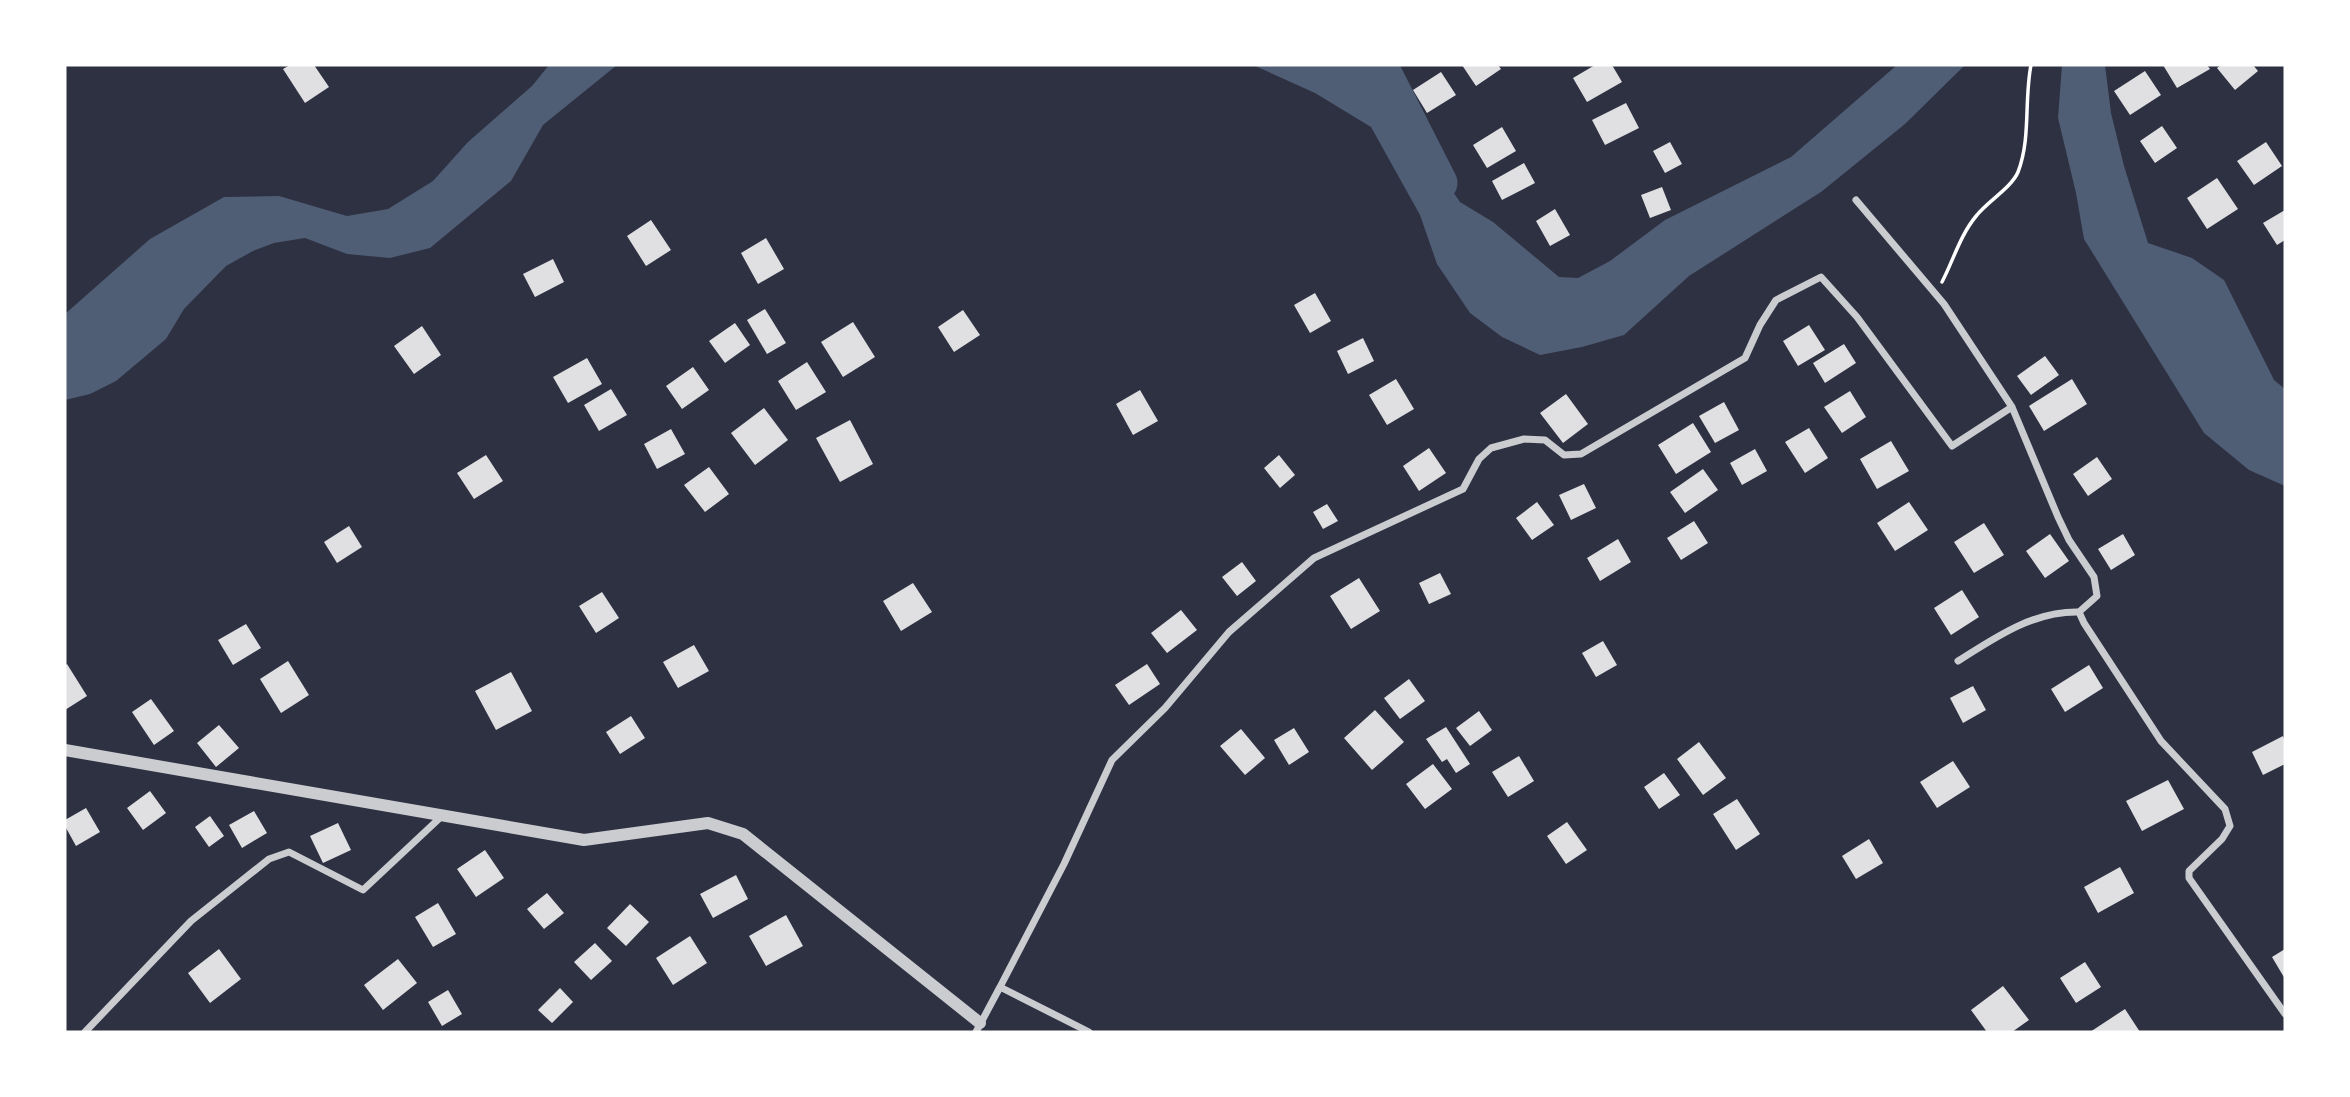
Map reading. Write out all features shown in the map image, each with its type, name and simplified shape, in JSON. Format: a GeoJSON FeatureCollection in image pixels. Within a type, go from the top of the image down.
{"type":"FeatureCollection","features":[{"type":"Feature","properties":{"kind":"street"},"geometry":{"type":"LineString","coordinates":[[1856,200],[1944,304],[2012,407],[2058,517],[2094,577],[2097,596],[2080,612],[2065,611],[2034,618],[2005,631],[1958,661]]}},
{"type":"Feature","properties":{"kind":"street"},"geometry":{"type":"LineString","coordinates":[[65,750],[584,840],[708,823],[743,834],[978,1028],[1064,864],[1112,760],[1165,708],[1229,632],[1314,558],[1464,489],[1479,458],[1491,448],[1524,439],[1545,440],[1564,455],[1581,454],[1745,358],[1760,324],[1776,300],[1821,278],[1857,317],[1952,446],[2012,407]]}},
{"type":"Feature","properties":{"kind":"street"},"geometry":{"type":"LineString","coordinates":[[2080,612],[2095,641],[2161,741],[2225,810],[2230,826],[2222,839],[2189,871],[2189,878],[2285,1014]]}},
{"type":"Feature","properties":{"kind":"street"},"geometry":{"type":"LineString","coordinates":[[85,1032],[191,921],[269,859],[289,852],[363,890],[443,815]]}},
{"type":"Feature","properties":{"kind":"street"},"geometry":{"type":"LineString","coordinates":[[1000,987],[1089,1032]]}},
{"type":"Feature","properties":{"kind":"path"},"geometry":{"type":"LineString","coordinates":[[1934,291],[1976,215],[2016,176],[2023,157],[2031,65]]}},
{"type":"Feature","properties":{"kind":"water"},"geometry":{"type":"Polygon","coordinates":[[[549,65],[617,65],[543,125],[511,181],[430,248],[390,258],[347,254],[305,238],[274,243],[253,251],[226,266],[184,309],[166,339],[116,381],[90,394],[65,400],[65,314],[150,239],[224,197],[279,196],[347,216],[388,209],[433,181],[468,142],[532,86],[549,65]]]}},
{"type":"Feature","properties":{"kind":"water"},"geometry":{"type":"Polygon","coordinates":[[[1253,65],[1364,65],[1376,78],[1460,202],[1493,222],[1559,277],[1578,278],[1610,261],[1665,220],[1791,157],[1897,65],[1965,65],[1905,124],[1821,192],[1689,276],[1624,335],[1540,355],[1502,337],[1470,313],[1437,264],[1420,215],[1371,127],[1315,93],[1253,65]]]}},
{"type":"Feature","properties":{"kind":"water"},"geometry":{"type":"Polygon","coordinates":[[[2062,65],[2105,65],[2111,113],[2148,243],[2192,258],[2224,280],[2274,380],[2285,389],[2285,486],[2249,470],[2204,433],[2084,239],[2058,118],[2062,65]]]}},
{"type":"Feature","properties":{"kind":"building"},"geometry":{"type":"Polygon","coordinates":[[[290,65],[314,65],[329,87],[305,103],[283,69],[290,65]]]}},
{"type":"Feature","properties":{"kind":"building"},"geometry":{"type":"Polygon","coordinates":[[[1462,65],[1498,65],[1501,69],[1476,86],[1462,65]]]}},
{"type":"Feature","properties":{"kind":"building"},"geometry":{"type":"Polygon","coordinates":[[[1595,65],[1612,65],[1622,82],[1587,102],[1573,78],[1595,65]]]}},
{"type":"Feature","properties":{"kind":"building"},"geometry":{"type":"Polygon","coordinates":[[[2163,65],[2207,65],[2210,69],[2177,88],[2163,65]]]}},
{"type":"Feature","properties":{"kind":"building"},"geometry":{"type":"Polygon","coordinates":[[[2221,65],[2253,65],[2258,71],[2235,90],[2217,68],[2221,65]]]}},
{"type":"Feature","properties":{"kind":"building"},"geometry":{"type":"Polygon","coordinates":[[[2145,71],[2161,95],[2130,115],[2114,91],[2145,71]]]}},
{"type":"Feature","properties":{"kind":"building"},"geometry":{"type":"Polygon","coordinates":[[[1441,72],[1456,95],[1427,113],[1413,90],[1441,72]]]}},
{"type":"Feature","properties":{"kind":"building"},"geometry":{"type":"Polygon","coordinates":[[[1626,103],[1639,128],[1605,145],[1592,120],[1626,103]]]}},
{"type":"Feature","properties":{"kind":"building"},"geometry":{"type":"Polygon","coordinates":[[[2162,126],[2177,148],[2155,163],[2140,141],[2162,126]]]}},
{"type":"Feature","properties":{"kind":"building"},"geometry":{"type":"Polygon","coordinates":[[[1502,127],[1516,151],[1487,168],[1473,145],[1502,127]]]}},
{"type":"Feature","properties":{"kind":"building"},"geometry":{"type":"Polygon","coordinates":[[[1670,142],[1682,164],[1665,173],[1653,151],[1670,142]]]}},
{"type":"Feature","properties":{"kind":"building"},"geometry":{"type":"Polygon","coordinates":[[[2266,142],[2282,166],[2254,185],[2237,161],[2266,142]]]}},
{"type":"Feature","properties":{"kind":"building"},"geometry":{"type":"Polygon","coordinates":[[[1524,163],[1535,183],[1502,200],[1492,181],[1524,163]]]}},
{"type":"Feature","properties":{"kind":"building"},"geometry":{"type":"Polygon","coordinates":[[[2217,178],[2238,209],[2207,229],[2187,198],[2217,178]]]}},
{"type":"Feature","properties":{"kind":"building"},"geometry":{"type":"Polygon","coordinates":[[[1662,187],[1671,210],[1650,218],[1641,195],[1662,187]]]}},
{"type":"Feature","properties":{"kind":"building"},"geometry":{"type":"Polygon","coordinates":[[[1555,209],[1570,235],[1550,246],[1536,221],[1555,209]]]}},
{"type":"Feature","properties":{"kind":"building"},"geometry":{"type":"Polygon","coordinates":[[[2285,210],[2285,240],[2277,245],[2263,223],[2285,210]]]}},
{"type":"Feature","properties":{"kind":"building"},"geometry":{"type":"Polygon","coordinates":[[[651,220],[671,250],[646,266],[627,236],[651,220]]]}},
{"type":"Feature","properties":{"kind":"building"},"geometry":{"type":"Polygon","coordinates":[[[766,238],[784,269],[758,284],[741,253],[766,238]]]}},
{"type":"Feature","properties":{"kind":"building"},"geometry":{"type":"Polygon","coordinates":[[[553,259],[564,282],[535,297],[523,274],[553,259]]]}},
{"type":"Feature","properties":{"kind":"building"},"geometry":{"type":"Polygon","coordinates":[[[1315,293],[1331,321],[1310,333],[1294,305],[1315,293]]]}},
{"type":"Feature","properties":{"kind":"building"},"geometry":{"type":"Polygon","coordinates":[[[765,309],[786,343],[767,354],[747,320],[765,309]]]}},
{"type":"Feature","properties":{"kind":"building"},"geometry":{"type":"Polygon","coordinates":[[[963,310],[980,335],[954,352],[938,327],[963,310]]]}},
{"type":"Feature","properties":{"kind":"building"},"geometry":{"type":"Polygon","coordinates":[[[853,322],[875,357],[843,377],[821,342],[853,322]]]}},
{"type":"Feature","properties":{"kind":"building"},"geometry":{"type":"Polygon","coordinates":[[[735,323],[750,345],[725,363],[709,341],[735,323]]]}},
{"type":"Feature","properties":{"kind":"building"},"geometry":{"type":"Polygon","coordinates":[[[1809,325],[1825,350],[1798,366],[1783,341],[1809,325]]]}},
{"type":"Feature","properties":{"kind":"building"},"geometry":{"type":"Polygon","coordinates":[[[422,326],[441,355],[414,374],[394,346],[422,326]]]}},
{"type":"Feature","properties":{"kind":"building"},"geometry":{"type":"Polygon","coordinates":[[[1363,338],[1374,361],[1348,374],[1337,351],[1363,338]]]}},
{"type":"Feature","properties":{"kind":"building"},"geometry":{"type":"Polygon","coordinates":[[[1844,344],[1856,363],[1825,383],[1813,363],[1844,344]]]}},
{"type":"Feature","properties":{"kind":"building"},"geometry":{"type":"Polygon","coordinates":[[[2045,356],[2059,375],[2031,395],[2017,376],[2045,356]]]}},
{"type":"Feature","properties":{"kind":"building"},"geometry":{"type":"Polygon","coordinates":[[[587,358],[602,384],[568,403],[553,377],[587,358]]]}},
{"type":"Feature","properties":{"kind":"building"},"geometry":{"type":"Polygon","coordinates":[[[807,362],[826,392],[796,410],[778,381],[807,362]]]}},
{"type":"Feature","properties":{"kind":"building"},"geometry":{"type":"Polygon","coordinates":[[[693,367],[709,390],[682,409],[666,386],[693,367]]]}},
{"type":"Feature","properties":{"kind":"building"},"geometry":{"type":"Polygon","coordinates":[[[1396,379],[1414,409],[1387,425],[1369,395],[1396,379]]]}},
{"type":"Feature","properties":{"kind":"building"},"geometry":{"type":"Polygon","coordinates":[[[2072,379],[2087,404],[2044,431],[2029,406],[2072,379]]]}},
{"type":"Feature","properties":{"kind":"building"},"geometry":{"type":"Polygon","coordinates":[[[611,389],[627,415],[599,431],[584,405],[611,389]]]}},
{"type":"Feature","properties":{"kind":"building"},"geometry":{"type":"Polygon","coordinates":[[[1140,390],[1158,421],[1133,435],[1116,404],[1140,390]]]}},
{"type":"Feature","properties":{"kind":"building"},"geometry":{"type":"Polygon","coordinates":[[[1850,391],[1866,417],[1842,433],[1824,407],[1850,391]]]}},
{"type":"Feature","properties":{"kind":"building"},"geometry":{"type":"Polygon","coordinates":[[[1566,394],[1588,424],[1563,443],[1540,413],[1566,394]]]}},
{"type":"Feature","properties":{"kind":"building"},"geometry":{"type":"Polygon","coordinates":[[[1724,402],[1739,430],[1715,443],[1699,416],[1724,402]]]}},
{"type":"Feature","properties":{"kind":"building"},"geometry":{"type":"Polygon","coordinates":[[[764,408],[788,440],[755,465],[731,433],[764,408]]]}},
{"type":"Feature","properties":{"kind":"building"},"geometry":{"type":"Polygon","coordinates":[[[850,420],[873,464],[840,482],[816,438],[850,420]]]}},
{"type":"Feature","properties":{"kind":"building"},"geometry":{"type":"Polygon","coordinates":[[[1693,423],[1711,452],[1676,474],[1658,445],[1693,423]]]}},
{"type":"Feature","properties":{"kind":"building"},"geometry":{"type":"Polygon","coordinates":[[[1809,428],[1828,458],[1805,473],[1785,442],[1809,428]]]}},
{"type":"Feature","properties":{"kind":"building"},"geometry":{"type":"Polygon","coordinates":[[[671,429],[685,454],[657,469],[644,444],[671,429]]]}},
{"type":"Feature","properties":{"kind":"building"},"geometry":{"type":"Polygon","coordinates":[[[1891,441],[1909,471],[1877,489],[1860,459],[1891,441]]]}},
{"type":"Feature","properties":{"kind":"building"},"geometry":{"type":"Polygon","coordinates":[[[1429,448],[1446,473],[1419,491],[1403,466],[1429,448]]]}},
{"type":"Feature","properties":{"kind":"building"},"geometry":{"type":"Polygon","coordinates":[[[1755,449],[1767,471],[1742,485],[1730,463],[1755,449]]]}},
{"type":"Feature","properties":{"kind":"building"},"geometry":{"type":"Polygon","coordinates":[[[486,455],[503,481],[474,499],[457,473],[486,455]]]}},
{"type":"Feature","properties":{"kind":"building"},"geometry":{"type":"Polygon","coordinates":[[[1279,455],[1295,475],[1280,488],[1264,468],[1279,455]]]}},
{"type":"Feature","properties":{"kind":"building"},"geometry":{"type":"Polygon","coordinates":[[[2097,457],[2112,479],[2088,496],[2073,474],[2097,457]]]}},
{"type":"Feature","properties":{"kind":"building"},"geometry":{"type":"Polygon","coordinates":[[[709,467],[729,494],[705,512],[684,485],[709,467]]]}},
{"type":"Feature","properties":{"kind":"building"},"geometry":{"type":"Polygon","coordinates":[[[1703,469],[1718,490],[1685,513],[1670,492],[1703,469]]]}},
{"type":"Feature","properties":{"kind":"building"},"geometry":{"type":"Polygon","coordinates":[[[1584,484],[1596,508],[1571,520],[1559,495],[1584,484]]]}},
{"type":"Feature","properties":{"kind":"building"},"geometry":{"type":"Polygon","coordinates":[[[1537,502],[1554,525],[1532,540],[1516,518],[1537,502]]]}},
{"type":"Feature","properties":{"kind":"building"},"geometry":{"type":"Polygon","coordinates":[[[1909,502],[1928,530],[1895,551],[1877,523],[1909,502]]]}},
{"type":"Feature","properties":{"kind":"building"},"geometry":{"type":"Polygon","coordinates":[[[1327,504],[1338,521],[1323,529],[1313,512],[1327,504]]]}},
{"type":"Feature","properties":{"kind":"building"},"geometry":{"type":"Polygon","coordinates":[[[1694,521],[1708,543],[1681,560],[1667,538],[1694,521]]]}},
{"type":"Feature","properties":{"kind":"building"},"geometry":{"type":"Polygon","coordinates":[[[1984,523],[2004,555],[1974,573],[1954,542],[1984,523]]]}},
{"type":"Feature","properties":{"kind":"building"},"geometry":{"type":"Polygon","coordinates":[[[349,526],[362,547],[337,563],[324,542],[349,526]]]}},
{"type":"Feature","properties":{"kind":"building"},"geometry":{"type":"Polygon","coordinates":[[[2050,534],[2069,561],[2045,578],[2026,551],[2050,534]]]}},
{"type":"Feature","properties":{"kind":"building"},"geometry":{"type":"Polygon","coordinates":[[[2123,534],[2135,555],[2111,570],[2098,549],[2123,534]]]}},
{"type":"Feature","properties":{"kind":"building"},"geometry":{"type":"Polygon","coordinates":[[[1618,539],[1631,562],[1600,581],[1587,558],[1618,539]]]}},
{"type":"Feature","properties":{"kind":"building"},"geometry":{"type":"Polygon","coordinates":[[[1242,562],[1256,581],[1237,596],[1222,577],[1242,562]]]}},
{"type":"Feature","properties":{"kind":"building"},"geometry":{"type":"Polygon","coordinates":[[[1440,573],[1451,594],[1429,604],[1419,583],[1440,573]]]}},
{"type":"Feature","properties":{"kind":"building"},"geometry":{"type":"Polygon","coordinates":[[[1359,578],[1380,611],[1351,629],[1330,596],[1359,578]]]}},
{"type":"Feature","properties":{"kind":"building"},"geometry":{"type":"Polygon","coordinates":[[[913,583],[932,612],[901,631],[883,601],[913,583]]]}},
{"type":"Feature","properties":{"kind":"building"},"geometry":{"type":"Polygon","coordinates":[[[1962,590],[1979,617],[1951,635],[1934,608],[1962,590]]]}},
{"type":"Feature","properties":{"kind":"building"},"geometry":{"type":"Polygon","coordinates":[[[602,592],[619,618],[596,633],[579,606],[602,592]]]}},
{"type":"Feature","properties":{"kind":"building"},"geometry":{"type":"Polygon","coordinates":[[[1181,610],[1197,630],[1167,653],[1151,633],[1181,610]]]}},
{"type":"Feature","properties":{"kind":"building"},"geometry":{"type":"Polygon","coordinates":[[[246,624],[261,648],[233,665],[218,640],[246,624]]]}},
{"type":"Feature","properties":{"kind":"building"},"geometry":{"type":"Polygon","coordinates":[[[1603,641],[1617,665],[1596,677],[1582,653],[1603,641]]]}},
{"type":"Feature","properties":{"kind":"building"},"geometry":{"type":"Polygon","coordinates":[[[694,645],[709,671],[678,688],[663,662],[694,645]]]}},
{"type":"Feature","properties":{"kind":"building"},"geometry":{"type":"Polygon","coordinates":[[[288,661],[309,695],[281,713],[260,679],[288,661]]]}},
{"type":"Feature","properties":{"kind":"building"},"geometry":{"type":"Polygon","coordinates":[[[67,664],[87,696],[65,710],[65,666],[67,664]]]}},
{"type":"Feature","properties":{"kind":"building"},"geometry":{"type":"Polygon","coordinates":[[[1147,664],[1160,684],[1129,705],[1115,685],[1147,664]]]}},
{"type":"Feature","properties":{"kind":"building"},"geometry":{"type":"Polygon","coordinates":[[[2089,665],[2103,688],[2065,712],[2051,689],[2089,665]]]}},
{"type":"Feature","properties":{"kind":"building"},"geometry":{"type":"Polygon","coordinates":[[[511,672],[532,711],[496,730],[475,691],[511,672]]]}},
{"type":"Feature","properties":{"kind":"building"},"geometry":{"type":"Polygon","coordinates":[[[1409,679],[1425,701],[1400,719],[1384,698],[1409,679]]]}},
{"type":"Feature","properties":{"kind":"building"},"geometry":{"type":"Polygon","coordinates":[[[1973,686],[1986,710],[1963,723],[1950,698],[1973,686]]]}},
{"type":"Feature","properties":{"kind":"building"},"geometry":{"type":"Polygon","coordinates":[[[151,699],[174,731],[154,745],[132,712],[151,699]]]}},
{"type":"Feature","properties":{"kind":"building"},"geometry":{"type":"Polygon","coordinates":[[[1375,710],[1404,742],[1372,770],[1344,738],[1375,710]]]}},
{"type":"Feature","properties":{"kind":"building"},"geometry":{"type":"Polygon","coordinates":[[[1479,711],[1492,730],[1470,746],[1456,728],[1479,711]]]}},
{"type":"Feature","properties":{"kind":"building"},"geometry":{"type":"Polygon","coordinates":[[[631,716],[645,738],[620,754],[606,732],[631,716]]]}},
{"type":"Feature","properties":{"kind":"building"},"geometry":{"type":"Polygon","coordinates":[[[219,725],[239,748],[216,767],[197,743],[219,725]]]}},
{"type":"Feature","properties":{"kind":"building"},"geometry":{"type":"Polygon","coordinates":[[[1446,727],[1470,764],[1456,773],[1447,759],[1442,762],[1426,739],[1446,727]]]}},
{"type":"Feature","properties":{"kind":"building"},"geometry":{"type":"Polygon","coordinates":[[[1294,728],[1309,752],[1289,765],[1274,740],[1294,728]]]}},
{"type":"Feature","properties":{"kind":"building"},"geometry":{"type":"Polygon","coordinates":[[[1241,729],[1265,758],[1245,775],[1220,746],[1241,729]]]}},
{"type":"Feature","properties":{"kind":"building"},"geometry":{"type":"Polygon","coordinates":[[[2283,736],[2285,764],[2263,775],[2252,752],[2283,736]]]}},
{"type":"Feature","properties":{"kind":"building"},"geometry":{"type":"Polygon","coordinates":[[[1699,742],[1726,778],[1703,795],[1677,759],[1699,742]]]}},
{"type":"Feature","properties":{"kind":"building"},"geometry":{"type":"Polygon","coordinates":[[[1519,756],[1534,781],[1508,797],[1492,772],[1519,756]]]}},
{"type":"Feature","properties":{"kind":"building"},"geometry":{"type":"Polygon","coordinates":[[[1953,761],[1970,787],[1937,808],[1920,782],[1953,761]]]}},
{"type":"Feature","properties":{"kind":"building"},"geometry":{"type":"Polygon","coordinates":[[[1433,764],[1452,789],[1425,809],[1406,784],[1433,764]]]}},
{"type":"Feature","properties":{"kind":"building"},"geometry":{"type":"Polygon","coordinates":[[[1664,773],[1680,795],[1659,809],[1644,787],[1664,773]]]}},
{"type":"Feature","properties":{"kind":"building"},"geometry":{"type":"Polygon","coordinates":[[[2168,780],[2184,809],[2142,831],[2126,801],[2168,780]]]}},
{"type":"Feature","properties":{"kind":"building"},"geometry":{"type":"Polygon","coordinates":[[[150,791],[166,813],[143,830],[127,808],[150,791]]]}},
{"type":"Feature","properties":{"kind":"building"},"geometry":{"type":"Polygon","coordinates":[[[1737,799],[1760,834],[1736,850],[1713,814],[1737,799]]]}},
{"type":"Feature","properties":{"kind":"building"},"geometry":{"type":"Polygon","coordinates":[[[86,808],[100,832],[76,846],[65,826],[65,820],[86,808]]]}},
{"type":"Feature","properties":{"kind":"building"},"geometry":{"type":"Polygon","coordinates":[[[254,811],[267,833],[242,848],[229,825],[254,811]]]}},
{"type":"Feature","properties":{"kind":"building"},"geometry":{"type":"Polygon","coordinates":[[[210,816],[224,836],[209,847],[195,827],[210,816]]]}},
{"type":"Feature","properties":{"kind":"building"},"geometry":{"type":"Polygon","coordinates":[[[1567,822],[1587,850],[1566,864],[1547,836],[1567,822]]]}},
{"type":"Feature","properties":{"kind":"building"},"geometry":{"type":"Polygon","coordinates":[[[338,823],[351,850],[323,863],[310,836],[338,823]]]}},
{"type":"Feature","properties":{"kind":"building"},"geometry":{"type":"Polygon","coordinates":[[[1869,839],[1883,863],[1856,879],[1842,856],[1869,839]]]}},
{"type":"Feature","properties":{"kind":"building"},"geometry":{"type":"Polygon","coordinates":[[[485,850],[504,878],[476,897],[457,869],[485,850]]]}},
{"type":"Feature","properties":{"kind":"building"},"geometry":{"type":"Polygon","coordinates":[[[2120,867],[2134,893],[2098,913],[2084,887],[2120,867]]]}},
{"type":"Feature","properties":{"kind":"building"},"geometry":{"type":"Polygon","coordinates":[[[736,875],[748,899],[713,918],[700,894],[736,875]]]}},
{"type":"Feature","properties":{"kind":"building"},"geometry":{"type":"Polygon","coordinates":[[[547,893],[564,913],[544,929],[527,909],[547,893]]]}},
{"type":"Feature","properties":{"kind":"building"},"geometry":{"type":"Polygon","coordinates":[[[438,903],[456,934],[433,947],[415,917],[438,903]]]}},
{"type":"Feature","properties":{"kind":"building"},"geometry":{"type":"Polygon","coordinates":[[[630,904],[649,922],[626,946],[607,928],[630,904]]]}},
{"type":"Feature","properties":{"kind":"building"},"geometry":{"type":"Polygon","coordinates":[[[786,915],[803,946],[766,966],[749,936],[786,915]]]}},
{"type":"Feature","properties":{"kind":"building"},"geometry":{"type":"Polygon","coordinates":[[[690,936],[707,963],[673,985],[656,958],[690,936]]]}},
{"type":"Feature","properties":{"kind":"building"},"geometry":{"type":"Polygon","coordinates":[[[595,943],[612,961],[591,980],[574,962],[595,943]]]}},
{"type":"Feature","properties":{"kind":"building"},"geometry":{"type":"Polygon","coordinates":[[[219,949],[241,979],[210,1003],[188,973],[219,949]]]}},
{"type":"Feature","properties":{"kind":"building"},"geometry":{"type":"Polygon","coordinates":[[[2285,949],[2285,979],[2272,957],[2285,949]]]}},
{"type":"Feature","properties":{"kind":"building"},"geometry":{"type":"Polygon","coordinates":[[[398,959],[417,983],[383,1010],[364,985],[398,959]]]}},
{"type":"Feature","properties":{"kind":"building"},"geometry":{"type":"Polygon","coordinates":[[[2085,962],[2101,987],[2076,1003],[2060,978],[2085,962]]]}},
{"type":"Feature","properties":{"kind":"building"},"geometry":{"type":"Polygon","coordinates":[[[2003,986],[2029,1020],[2012,1032],[1987,1032],[1971,1010],[2003,986]]]}},
{"type":"Feature","properties":{"kind":"building"},"geometry":{"type":"Polygon","coordinates":[[[560,988],[573,1002],[552,1023],[538,1010],[560,988]]]}},
{"type":"Feature","properties":{"kind":"building"},"geometry":{"type":"Polygon","coordinates":[[[448,990],[462,1014],[442,1026],[428,1002],[448,990]]]}},
{"type":"Feature","properties":{"kind":"building"},"geometry":{"type":"Polygon","coordinates":[[[2125,1009],[2140,1032],[2090,1032],[2125,1009]]]}},
{"type":"Feature","properties":{"kind":"waterway"},"geometry":{"type":"LineString","coordinates":[[1379,65],[1439,183]]}}]}
